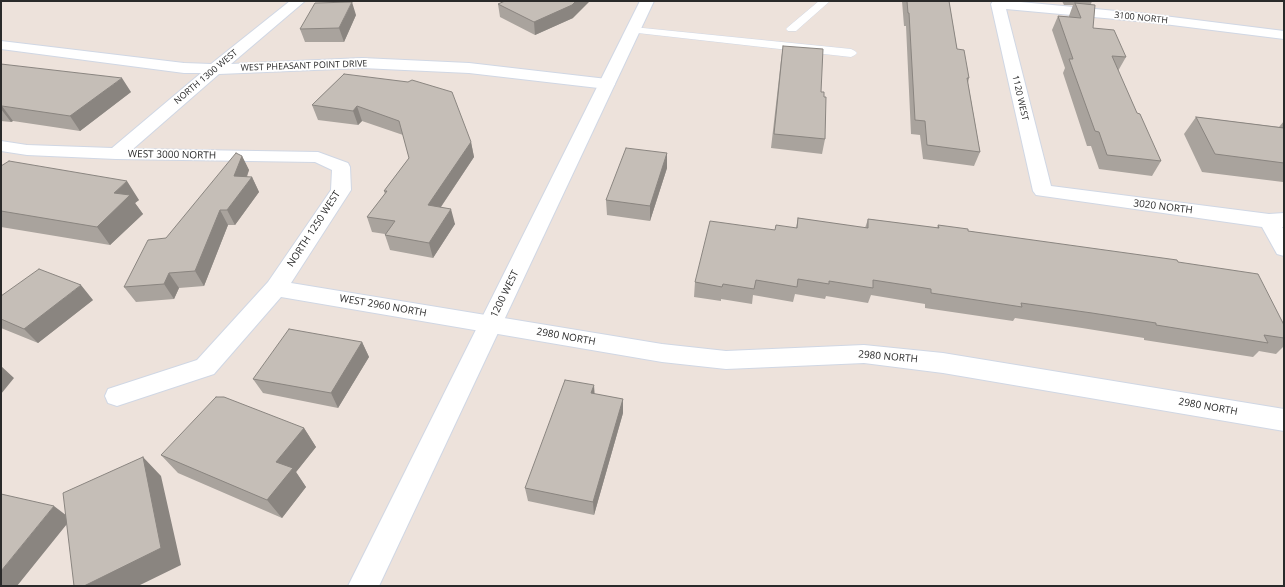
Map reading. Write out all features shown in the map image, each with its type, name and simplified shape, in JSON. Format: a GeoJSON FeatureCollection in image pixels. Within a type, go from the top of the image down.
{"type":"FeatureCollection","features":[{"type":"Feature","properties":{"kind":"street","name":"NORTH 1300 WEST"},"geometry":{"type":"LineString","coordinates":[[116,154],[214,69],[298,1]]}},
{"type":"Feature","properties":{"kind":"street","name":"1200 WEST"},"geometry":{"type":"LineString","coordinates":[[363,586],[647,1]]}},
{"type":"Feature","properties":{"kind":"street","name":"3100 NORTH"},"geometry":{"type":"LineString","coordinates":[[998,4],[1148,18],[1284,35]]}},
{"type":"Feature","properties":{"kind":"street","name":"1120 WEST"},"geometry":{"type":"LineString","coordinates":[[998,4],[1043,191]]}},
{"type":"Feature","properties":{"kind":"street","name":"WEST PHEASANT POINT DRIVE"},"geometry":{"type":"LineString","coordinates":[[1,45],[164,66],[214,69],[362,63],[469,68],[607,84]]}},
{"type":"Feature","properties":{"kind":"street","name":"WEST 3000 NORTH"},"geometry":{"type":"LineString","coordinates":[[1,146],[27,150],[116,154],[318,157],[341,167]]}},
{"type":"Feature","properties":{"kind":"street"},"geometry":{"type":"LineString","coordinates":[[6,166],[27,150]]}},
{"type":"Feature","properties":{"kind":"street","name":"NORTH 1250 WEST"},"geometry":{"type":"LineString","coordinates":[[117,396],[205,367],[276,288],[341,190],[341,167]]}},
{"type":"Feature","properties":{"kind":"street","name":"3020 NORTH"},"geometry":{"type":"LineString","coordinates":[[1043,191],[1276,221]]}},
{"type":"Feature","properties":{"kind":"street"},"geometry":{"type":"LineString","coordinates":[[1276,221],[1284,249]]}},
{"type":"Feature","properties":{"kind":"street","name":"WEST 2960 NORTH"},"geometry":{"type":"LineString","coordinates":[[276,288],[490,324]]}},
{"type":"Feature","properties":{"kind":"street","name":"2980 NORTH"},"geometry":{"type":"LineString","coordinates":[[490,324],[662,353],[726,360],[864,354],[943,362],[1284,420]]}},
{"type":"Feature","properties":{"kind":"lane"},"geometry":{"type":"LineString","coordinates":[[792,29],[825,1]]}},
{"type":"Feature","properties":{"kind":"lane"},"geometry":{"type":"LineString","coordinates":[[633,30],[851,53]]}},
{"type":"Feature","properties":{"kind":"building"},"geometry":{"type":"Polygon","coordinates":[[[505,1],[576,1],[572,5],[534,22],[498,4],[505,1]]]}},
{"type":"Feature","properties":{"kind":"building"},"geometry":{"type":"Polygon","coordinates":[[[907,1],[949,1],[957,49],[964,50],[969,78],[967,78],[980,152],[927,145],[925,121],[915,120],[907,1]]]}},
{"type":"Feature","properties":{"kind":"building"},"geometry":{"type":"Polygon","coordinates":[[[352,2],[339,28],[300,29],[315,3],[352,2]]]}},
{"type":"Feature","properties":{"kind":"building"},"geometry":{"type":"Polygon","coordinates":[[[1075,3],[1095,5],[1093,28],[1114,30],[1126,57],[1112,56],[1137,113],[1140,114],[1161,161],[1107,155],[1099,132],[1095,131],[1069,59],[1073,59],[1058,16],[1081,18],[1075,3]]]}},
{"type":"Feature","properties":{"kind":"building"},"geometry":{"type":"Polygon","coordinates":[[[783,46],[823,49],[821,92],[824,92],[824,97],[826,97],[825,139],[774,134],[783,46]]]}},
{"type":"Feature","properties":{"kind":"building"},"geometry":{"type":"Polygon","coordinates":[[[1,64],[122,78],[70,116],[1,107],[1,64]]]}},
{"type":"Feature","properties":{"kind":"building"},"geometry":{"type":"Polygon","coordinates":[[[344,74],[408,82],[412,80],[452,92],[471,142],[428,205],[451,209],[429,243],[385,235],[395,221],[367,217],[387,191],[384,191],[409,158],[399,121],[357,106],[353,111],[312,105],[344,74]]]}},
{"type":"Feature","properties":{"kind":"building"},"geometry":{"type":"Polygon","coordinates":[[[1196,117],[1284,128],[1284,163],[1215,154],[1196,117]]]}},
{"type":"Feature","properties":{"kind":"building"},"geometry":{"type":"Polygon","coordinates":[[[626,148],[667,153],[650,206],[606,200],[626,148]]]}},
{"type":"Feature","properties":{"kind":"building"},"geometry":{"type":"Polygon","coordinates":[[[236,153],[242,156],[234,176],[252,177],[227,210],[220,210],[195,271],[169,273],[164,284],[124,287],[148,240],[166,238],[236,153]]]}},
{"type":"Feature","properties":{"kind":"building"},"geometry":{"type":"Polygon","coordinates":[[[9,161],[127,181],[114,193],[130,195],[97,227],[1,211],[1,166],[9,161]]]}},
{"type":"Feature","properties":{"kind":"building"},"geometry":{"type":"Polygon","coordinates":[[[798,218],[868,228],[868,219],[939,228],[938,225],[968,229],[968,231],[1177,260],[1178,262],[1258,274],[1284,325],[1284,338],[1264,335],[1268,343],[1092,313],[1021,303],[1022,307],[931,293],[931,289],[873,280],[873,288],[829,281],[829,284],[798,279],[797,287],[756,280],[754,289],[723,284],[722,287],[695,282],[710,221],[775,230],[776,225],[797,228],[798,218]]]}},
{"type":"Feature","properties":{"kind":"building"},"geometry":{"type":"Polygon","coordinates":[[[39,269],[81,285],[24,329],[1,319],[1,296],[39,269]]]}},
{"type":"Feature","properties":{"kind":"building"},"geometry":{"type":"Polygon","coordinates":[[[289,329],[362,342],[331,393],[253,379],[289,329]]]}},
{"type":"Feature","properties":{"kind":"building"},"geometry":{"type":"Polygon","coordinates":[[[565,380],[594,385],[591,393],[623,399],[593,502],[525,488],[565,380]]]}},
{"type":"Feature","properties":{"kind":"building"},"geometry":{"type":"Polygon","coordinates":[[[216,397],[224,397],[304,428],[276,462],[293,468],[267,500],[161,455],[216,397]]]}},
{"type":"Feature","properties":{"kind":"building"},"geometry":{"type":"Polygon","coordinates":[[[143,457],[161,548],[84,586],[74,586],[63,493],[143,457]]]}},
{"type":"Feature","properties":{"kind":"building"},"geometry":{"type":"Polygon","coordinates":[[[1,494],[54,506],[1,571],[1,494]]]}}]}
